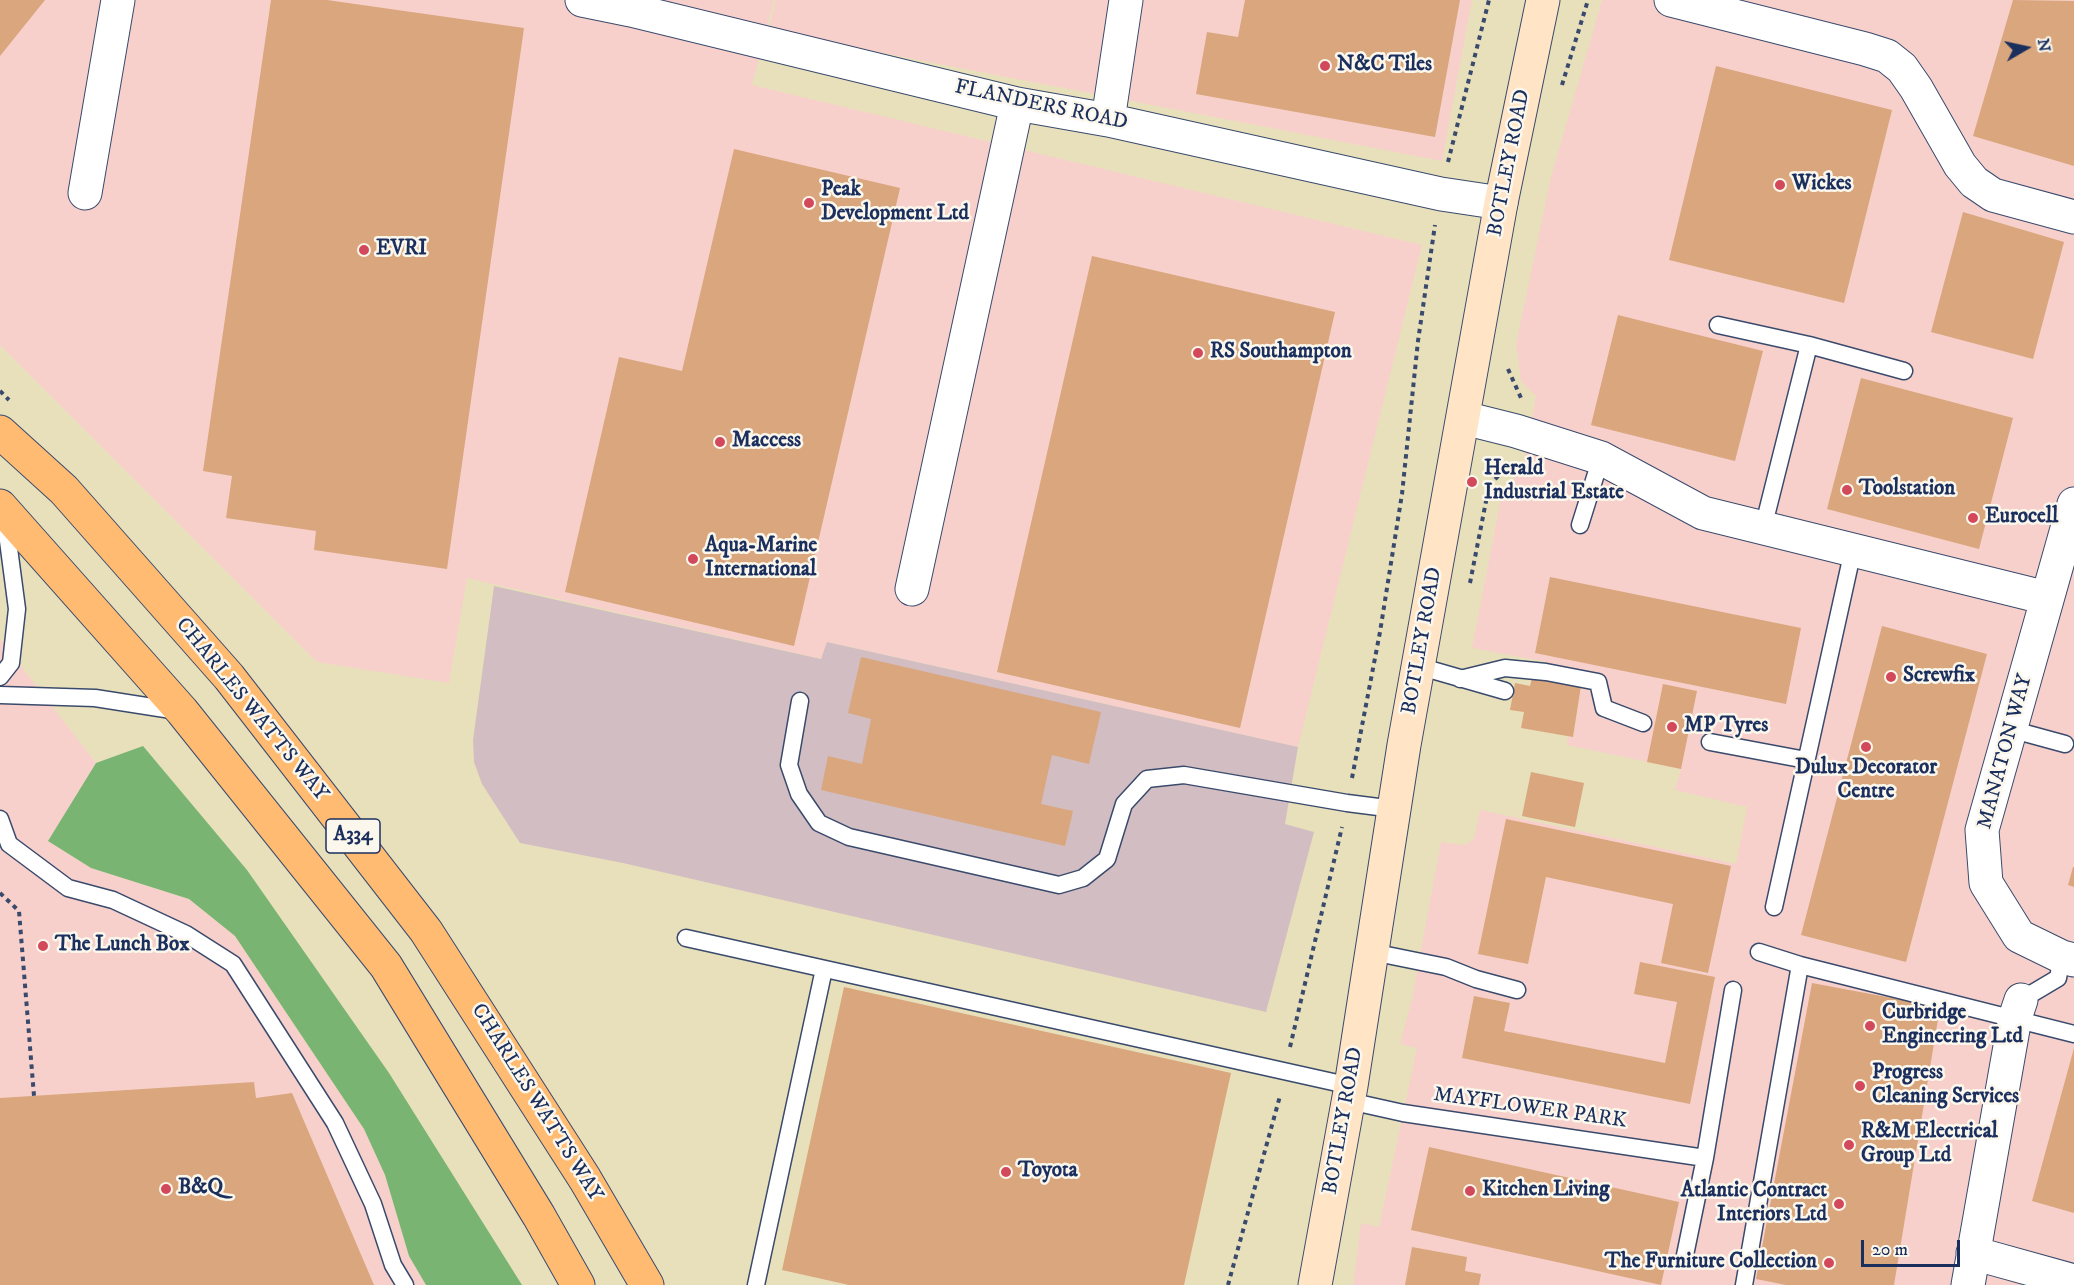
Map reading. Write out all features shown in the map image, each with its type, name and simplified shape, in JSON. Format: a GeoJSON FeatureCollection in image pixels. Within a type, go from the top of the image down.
{"type":"FeatureCollection","features":[{"type":"Feature","properties":{"kind":"main road","name":"BOTLEY ROAD"},"geometry":{"type":"LineString","coordinates":[[1315,1285],[1350,1094],[1418,666],[1501,203],[1543,0]]}},
{"type":"Feature","properties":{"kind":"main road","name":"CHARLES WATTS WAY"},"geometry":{"type":"LineString","coordinates":[[0,432],[64,490],[229,676],[426,931],[585,1179],[647,1285]]}},
{"type":"Feature","properties":{"kind":"main road","name":"A334"},"geometry":{"type":"LineString","coordinates":[[2,508],[182,711],[386,966],[578,1285]]}},
{"type":"Feature","properties":{"kind":"street"},"geometry":{"type":"LineString","coordinates":[[85,193],[118,0]]}},
{"type":"Feature","properties":{"kind":"street","name":"FLANDERS ROAD"},"geometry":{"type":"LineString","coordinates":[[582,0],[1017,104],[1108,120],[1440,194],[1501,203]]}},
{"type":"Feature","properties":{"kind":"street"},"geometry":{"type":"LineString","coordinates":[[1108,120],[1126,0]]}},
{"type":"Feature","properties":{"kind":"street"},"geometry":{"type":"LineString","coordinates":[[1671,0],[1887,56],[1902,68],[1912,81],[1960,165],[1974,182],[1993,195],[2074,217]]}},
{"type":"Feature","properties":{"kind":"street"},"geometry":{"type":"LineString","coordinates":[[912,589],[1017,104]]}},
{"type":"Feature","properties":{"kind":"street"},"geometry":{"type":"LineString","coordinates":[[1464,418],[1516,431],[1601,458],[1702,513],[2048,598]]}},
{"type":"Feature","properties":{"kind":"street","name":"MANATON WAY"},"geometry":{"type":"LineString","coordinates":[[2068,958],[2019,936],[1986,883],[1982,830],[2048,598],[2069,543],[2074,504]]}},
{"type":"Feature","properties":{"kind":"street"},"geometry":{"type":"LineString","coordinates":[[1968,1285],[2018,1009]]}},
{"type":"Feature","properties":{"kind":"street"},"geometry":{"type":"LineString","coordinates":[[1973,1253],[2074,1281]]}},
{"type":"Feature","properties":{"kind":"lane"},"geometry":{"type":"LineString","coordinates":[[1718,326],[1809,345],[1904,371]]}},
{"type":"Feature","properties":{"kind":"lane"},"geometry":{"type":"LineString","coordinates":[[1763,528],[1809,345]]}},
{"type":"Feature","properties":{"kind":"lane"},"geometry":{"type":"LineString","coordinates":[[1580,525],[1601,458]]}},
{"type":"Feature","properties":{"kind":"lane"},"geometry":{"type":"LineString","coordinates":[[0,677],[11,663],[17,609],[2,508]]}},
{"type":"Feature","properties":{"kind":"lane"},"geometry":{"type":"LineString","coordinates":[[1774,907],[1853,550]]}},
{"type":"Feature","properties":{"kind":"lane"},"geometry":{"type":"LineString","coordinates":[[1418,666],[1505,691]]}},
{"type":"Feature","properties":{"kind":"lane"},"geometry":{"type":"LineString","coordinates":[[1460,679],[1505,668],[1546,672],[1598,682],[1604,708],[1643,723]]}},
{"type":"Feature","properties":{"kind":"lane"},"geometry":{"type":"LineString","coordinates":[[0,695],[95,698],[182,711]]}},
{"type":"Feature","properties":{"kind":"lane"},"geometry":{"type":"LineString","coordinates":[[800,701],[789,765],[799,794],[819,823],[849,837],[1059,885],[1083,878],[1107,859],[1124,804],[1147,779],[1184,774],[1347,803],[1394,809]]}},
{"type":"Feature","properties":{"kind":"lane"},"geometry":{"type":"LineString","coordinates":[[2010,729],[2065,744]]}},
{"type":"Feature","properties":{"kind":"lane"},"geometry":{"type":"LineString","coordinates":[[1710,742],[1806,760]]}},
{"type":"Feature","properties":{"kind":"lane"},"geometry":{"type":"LineString","coordinates":[[0,819],[9,844],[68,888],[113,900],[186,933],[233,964],[335,1123],[373,1204],[393,1265],[405,1285]]}},
{"type":"Feature","properties":{"kind":"lane","name":"MAYFLOWER PARK"},"geometry":{"type":"LineString","coordinates":[[686,938],[1285,1071],[1403,1113],[1705,1158]]}},
{"type":"Feature","properties":{"kind":"lane"},"geometry":{"type":"LineString","coordinates":[[1372,952],[1446,967],[1517,990]]}},
{"type":"Feature","properties":{"kind":"lane"},"geometry":{"type":"LineString","coordinates":[[1759,952],[1800,965],[2018,1009],[2074,1034]]}},
{"type":"Feature","properties":{"kind":"lane"},"geometry":{"type":"LineString","coordinates":[[2018,1009],[2058,978],[2068,958]]}},
{"type":"Feature","properties":{"kind":"lane"},"geometry":{"type":"LineString","coordinates":[[1744,1285],[1800,965]]}},
{"type":"Feature","properties":{"kind":"lane"},"geometry":{"type":"LineString","coordinates":[[756,1285],[824,969]]}},
{"type":"Feature","properties":{"kind":"lane"},"geometry":{"type":"LineString","coordinates":[[1683,1260],[1705,1158],[1733,990]]}},
{"type":"Feature","properties":{"kind":"path"},"geometry":{"type":"LineString","coordinates":[[1228,1285],[1285,1071],[1347,803],[1380,633],[1402,494],[1418,341],[1440,194],[1489,0]]}},
{"type":"Feature","properties":{"kind":"path"},"geometry":{"type":"LineString","coordinates":[[1560,92],[1588,0]]}},
{"type":"Feature","properties":{"kind":"path"},"geometry":{"type":"LineString","coordinates":[[1469,587],[1489,486],[1510,464],[1524,403],[1507,372],[1509,360]]}},
{"type":"Feature","properties":{"kind":"path"},"geometry":{"type":"LineString","coordinates":[[0,893],[19,911],[34,1096]]}},
{"type":"Feature","properties":{"kind":"shaded area"},"geometry":{"type":"Polygon","coordinates":[[[0,0],[774,0],[752,85],[1422,245],[1298,747],[828,642],[822,659],[467,578],[449,683],[317,662],[0,345],[0,0]]]}},
{"type":"Feature","properties":{"kind":"shaded area"},"geometry":{"type":"Polygon","coordinates":[[[776,0],[1472,0],[1442,161],[768,31],[776,0]]]}},
{"type":"Feature","properties":{"kind":"shaded area"},"geometry":{"type":"Polygon","coordinates":[[[1602,0],[2074,0],[2074,1285],[1353,1285],[1361,1223],[1379,1227],[1417,1048],[1400,1044],[1412,999],[1441,842],[1465,845],[1474,839],[1480,810],[1736,864],[1747,807],[1675,790],[1681,769],[1567,745],[1568,736],[1573,737],[1581,686],[1546,672],[1547,662],[1472,648],[1503,488],[1522,472],[1536,396],[1521,381],[1516,344],[1551,177],[1602,0]]]}},
{"type":"Feature","properties":{"kind":"shaded area"},"geometry":{"type":"Polygon","coordinates":[[[494,586],[821,659],[827,642],[1298,747],[1285,824],[1314,832],[1266,1012],[623,863],[520,843],[482,784],[474,762],[473,740],[494,586]]]}},
{"type":"Feature","properties":{"kind":"shaded area"},"geometry":{"type":"Polygon","coordinates":[[[0,639],[96,763],[49,841],[91,868],[189,899],[235,936],[364,1129],[385,1175],[409,1256],[426,1285],[0,1285],[0,639]]]}},
{"type":"Feature","properties":{"kind":"green space"},"geometry":{"type":"Polygon","coordinates":[[[143,746],[247,870],[389,1073],[522,1285],[426,1285],[409,1256],[385,1175],[364,1129],[235,936],[189,899],[91,868],[48,841],[96,763],[143,746]]]}},
{"type":"Feature","properties":{"kind":"building"},"geometry":{"type":"Polygon","coordinates":[[[0,0],[45,0],[0,56],[0,0]]]}},
{"type":"Feature","properties":{"kind":"building","name":"EVRI"},"geometry":{"type":"Polygon","coordinates":[[[271,0],[327,0],[524,28],[447,569],[314,550],[316,531],[226,518],[232,476],[203,471],[271,0]]]}},
{"type":"Feature","properties":{"kind":"building","name":"N&C Tiles"},"geometry":{"type":"Polygon","coordinates":[[[1245,0],[1460,0],[1435,137],[1196,94],[1207,32],[1238,37],[1245,0]]]}},
{"type":"Feature","properties":{"kind":"building"},"geometry":{"type":"Polygon","coordinates":[[[2013,0],[2074,1],[2074,166],[1973,136],[2013,0]]]}},
{"type":"Feature","properties":{"kind":"building","name":"Wickes"},"geometry":{"type":"Polygon","coordinates":[[[1716,66],[1892,110],[1844,303],[1669,260],[1716,66]]]}},
{"type":"Feature","properties":{"kind":"building"},"geometry":{"type":"Polygon","coordinates":[[[734,149],[900,188],[794,646],[565,592],[619,357],[682,371],[734,149]]]}},
{"type":"Feature","properties":{"kind":"building"},"geometry":{"type":"Polygon","coordinates":[[[1963,212],[2064,242],[2033,359],[1931,332],[1963,212]]]}},
{"type":"Feature","properties":{"kind":"building"},"geometry":{"type":"Polygon","coordinates":[[[1092,256],[1335,312],[1240,728],[997,672],[1092,256]]]}},
{"type":"Feature","properties":{"kind":"building"},"geometry":{"type":"Polygon","coordinates":[[[1618,315],[1763,351],[1735,461],[1591,425],[1618,315]]]}},
{"type":"Feature","properties":{"kind":"building"},"geometry":{"type":"Polygon","coordinates":[[[1861,378],[2013,418],[1979,549],[1827,509],[1861,378]]]}},
{"type":"Feature","properties":{"kind":"building"},"geometry":{"type":"Polygon","coordinates":[[[1550,577],[1801,628],[1786,704],[1535,653],[1550,577]]]}},
{"type":"Feature","properties":{"kind":"building"},"geometry":{"type":"Polygon","coordinates":[[[1882,626],[1987,654],[1906,962],[1801,935],[1882,626]]]}},
{"type":"Feature","properties":{"kind":"building"},"geometry":{"type":"Polygon","coordinates":[[[861,657],[1101,712],[1089,764],[1052,755],[1041,804],[1073,811],[1065,846],[821,790],[828,756],[862,764],[871,719],[848,713],[861,657]]]}},
{"type":"Feature","properties":{"kind":"building"},"geometry":{"type":"Polygon","coordinates":[[[1532,678],[1581,686],[1573,737],[1521,728],[1524,712],[1510,710],[1515,683],[1530,686],[1532,678]]]}},
{"type":"Feature","properties":{"kind":"building","name":"MP Tyres"},"geometry":{"type":"Polygon","coordinates":[[[1663,684],[1697,691],[1681,769],[1647,762],[1663,684]]]}},
{"type":"Feature","properties":{"kind":"building"},"geometry":{"type":"Polygon","coordinates":[[[1531,772],[1584,783],[1575,827],[1522,816],[1531,772]]]}},
{"type":"Feature","properties":{"kind":"building"},"geometry":{"type":"Polygon","coordinates":[[[1506,819],[1731,866],[1708,973],[1661,963],[1673,904],[1546,877],[1528,964],[1478,954],[1506,819]]]}},
{"type":"Feature","properties":{"kind":"building"},"geometry":{"type":"Polygon","coordinates":[[[2074,867],[2074,887],[2068,885],[2074,867]]]}},
{"type":"Feature","properties":{"kind":"building"},"geometry":{"type":"Polygon","coordinates":[[[1640,962],[1715,977],[1690,1104],[1462,1058],[1474,996],[1510,1003],[1504,1031],[1665,1063],[1677,1002],[1634,994],[1640,962]]]}},
{"type":"Feature","properties":{"kind":"building"},"geometry":{"type":"Polygon","coordinates":[[[1812,983],[1940,1007],[1894,1285],[1786,1285],[1756,1279],[1812,983]]]}},
{"type":"Feature","properties":{"kind":"building","name":"Toyota"},"geometry":{"type":"Polygon","coordinates":[[[844,987],[1231,1073],[1184,1285],[849,1285],[782,1270],[844,987]]]}},
{"type":"Feature","properties":{"kind":"building"},"geometry":{"type":"Polygon","coordinates":[[[2074,1048],[2074,1213],[2032,1201],[2074,1048]]]}},
{"type":"Feature","properties":{"kind":"building","name":"B&Q"},"geometry":{"type":"Polygon","coordinates":[[[254,1082],[256,1098],[292,1093],[374,1285],[0,1285],[0,1098],[254,1082]]]}},
{"type":"Feature","properties":{"kind":"building"},"geometry":{"type":"Polygon","coordinates":[[[1429,1147],[1679,1202],[1661,1285],[1411,1230],[1429,1147]]]}},
{"type":"Feature","properties":{"kind":"building"},"geometry":{"type":"Polygon","coordinates":[[[1412,1247],[1467,1257],[1465,1271],[1481,1274],[1479,1285],[1405,1285],[1412,1247]]]}},
{"type":"Feature","properties":{"kind":"place","name":"N&C Tiles"},"geometry":{"type":"Point","coordinates":[1325,66]}},
{"type":"Feature","properties":{"kind":"place","name":"Wickes"},"geometry":{"type":"Point","coordinates":[1780,185]}},
{"type":"Feature","properties":{"kind":"place","name":"Peak Development Ltd"},"geometry":{"type":"Point","coordinates":[809,203]}},
{"type":"Feature","properties":{"kind":"place","name":"EVRI"},"geometry":{"type":"Point","coordinates":[364,250]}},
{"type":"Feature","properties":{"kind":"place","name":"RS Southampton"},"geometry":{"type":"Point","coordinates":[1198,353]}},
{"type":"Feature","properties":{"kind":"place","name":"Maccess"},"geometry":{"type":"Point","coordinates":[720,442]}},
{"type":"Feature","properties":{"kind":"place","name":"Herald Industrial Estate"},"geometry":{"type":"Point","coordinates":[1472,482]}},
{"type":"Feature","properties":{"kind":"place","name":"Toolstation"},"geometry":{"type":"Point","coordinates":[1847,490]}},
{"type":"Feature","properties":{"kind":"place","name":"Eurocell"},"geometry":{"type":"Point","coordinates":[1973,518]}},
{"type":"Feature","properties":{"kind":"place","name":"Aqua-Marine International"},"geometry":{"type":"Point","coordinates":[693,559]}},
{"type":"Feature","properties":{"kind":"place","name":"Screwfix"},"geometry":{"type":"Point","coordinates":[1891,677]}},
{"type":"Feature","properties":{"kind":"place","name":"MP Tyres"},"geometry":{"type":"Point","coordinates":[1672,727]}},
{"type":"Feature","properties":{"kind":"place","name":"Dulux Decorator Centre"},"geometry":{"type":"Point","coordinates":[1866,747]}},
{"type":"Feature","properties":{"kind":"place","name":"The Lunch Box"},"geometry":{"type":"Point","coordinates":[43,946]}},
{"type":"Feature","properties":{"kind":"place","name":"Curbridge Engineering Ltd"},"geometry":{"type":"Point","coordinates":[1870,1026]}},
{"type":"Feature","properties":{"kind":"place","name":"Progress Cleaning Services"},"geometry":{"type":"Point","coordinates":[1860,1086]}},
{"type":"Feature","properties":{"kind":"place","name":"R&M Electrical Group Ltd"},"geometry":{"type":"Point","coordinates":[1849,1145]}},
{"type":"Feature","properties":{"kind":"place","name":"Toyota"},"geometry":{"type":"Point","coordinates":[1006,1172]}},
{"type":"Feature","properties":{"kind":"place","name":"B&Q"},"geometry":{"type":"Point","coordinates":[166,1189]}},
{"type":"Feature","properties":{"kind":"place","name":"Kitchen Living"},"geometry":{"type":"Point","coordinates":[1470,1191]}},
{"type":"Feature","properties":{"kind":"place","name":"Atlantic Contract Interiors Ltd"},"geometry":{"type":"Point","coordinates":[1839,1204]}},
{"type":"Feature","properties":{"kind":"place","name":"The Furniture Collection"},"geometry":{"type":"Point","coordinates":[1829,1263]}}]}
